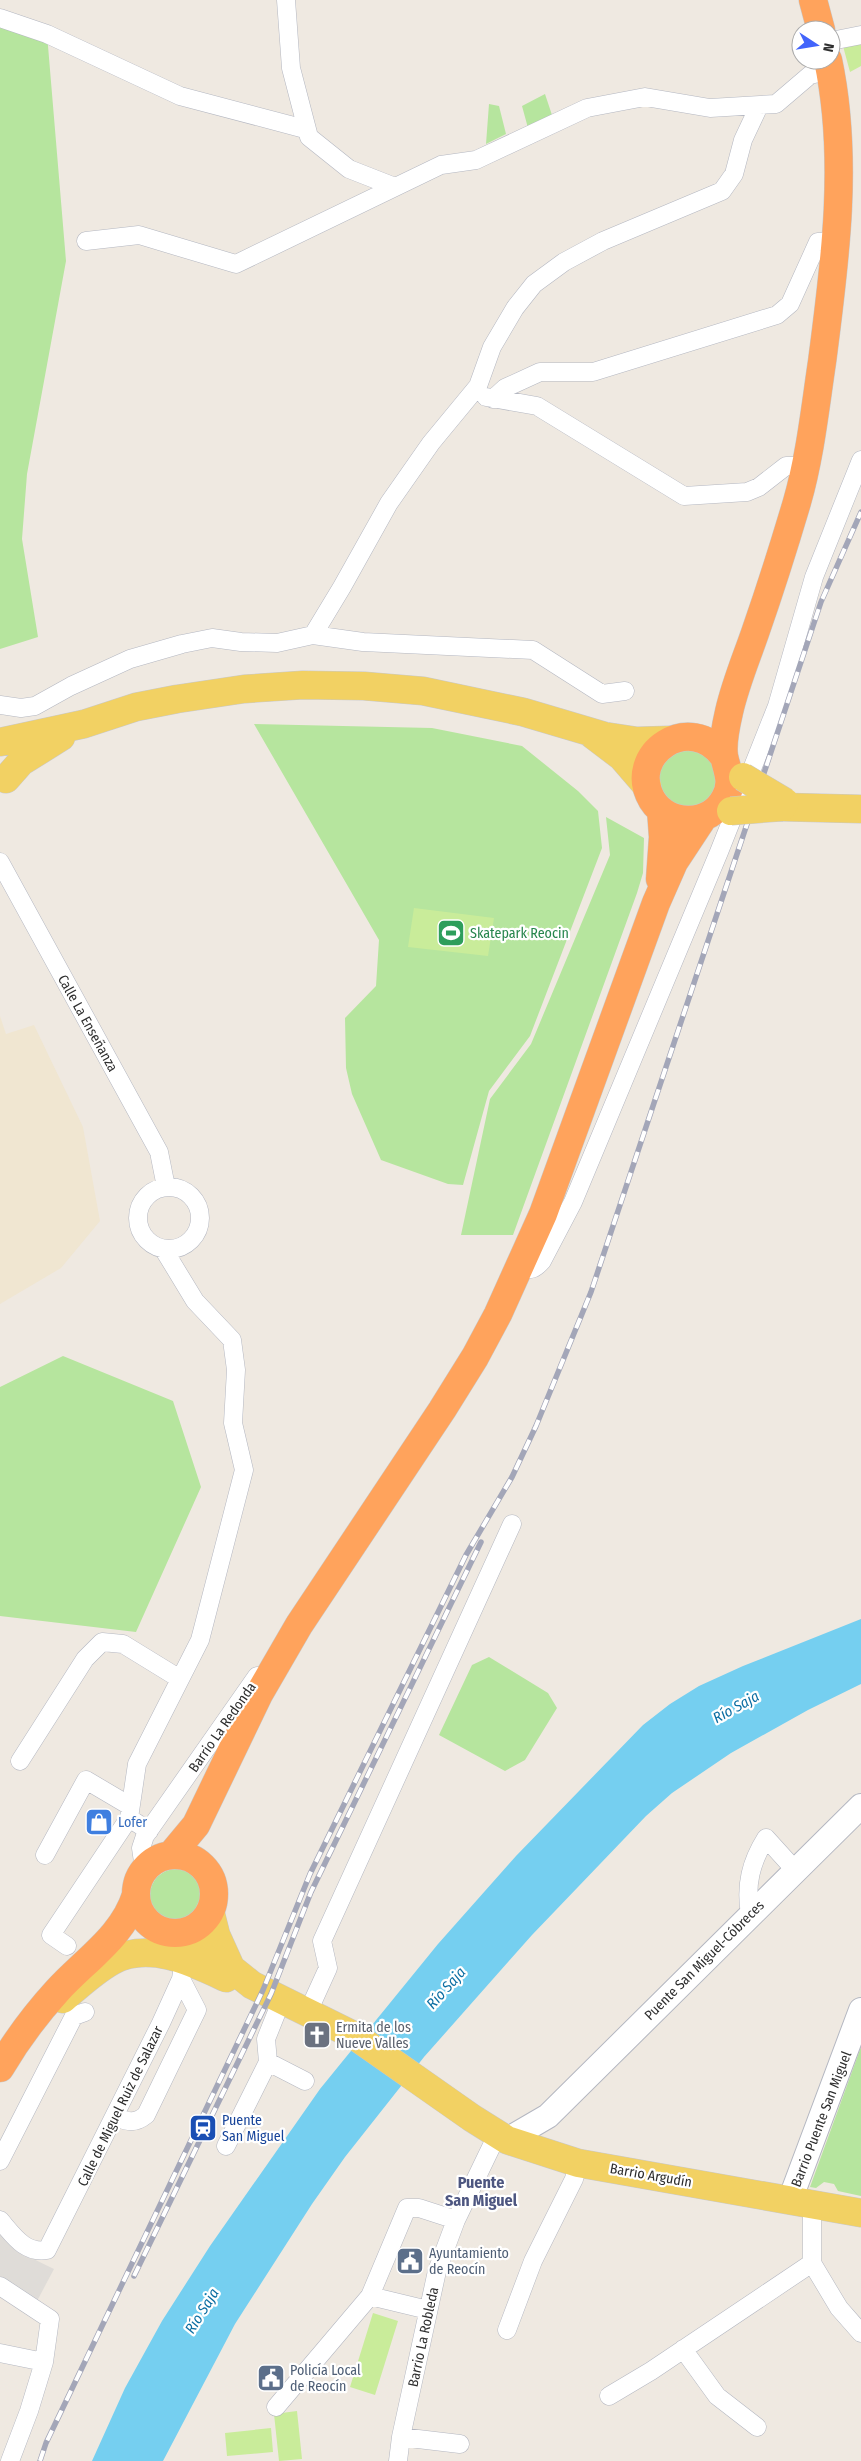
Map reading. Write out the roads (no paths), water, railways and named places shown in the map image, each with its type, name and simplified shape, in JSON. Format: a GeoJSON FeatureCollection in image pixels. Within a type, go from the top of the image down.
{"type":"FeatureCollection","features":[{"type":"Feature","properties":{"kind":"highway"},"geometry":{"type":"LineString","coordinates":[[812,0],[818,20]]}},
{"type":"Feature","properties":{"kind":"highway"},"geometry":{"type":"LineString","coordinates":[[171,1855],[196,1825],[259,1694],[299,1625],[475,1358],[520,1268],[543,1214],[656,903],[674,862],[715,814],[728,792],[732,768],[729,712],[788,533],[806,466],[823,351],[835,241],[838,174],[837,114],[830,70]]}},
{"type":"Feature","properties":{"kind":"highway"},"geometry":{"type":"LineString","coordinates":[[715,814],[680,820],[661,810],[652,799],[647,786],[648,768],[656,752],[713,712],[742,669]]}},
{"type":"Feature","properties":{"kind":"highway"},"geometry":{"type":"LineString","coordinates":[[678,738],[708,741],[732,768]]}},
{"type":"Feature","properties":{"kind":"highway"},"geometry":{"type":"LineString","coordinates":[[656,903],[663,843],[661,810]]}},
{"type":"Feature","properties":{"kind":"highway"},"geometry":{"type":"LineString","coordinates":[[182,1939],[214,1900],[214,1887],[201,1860],[205,1826],[225,1765]]}},
{"type":"Feature","properties":{"kind":"highway"},"geometry":{"type":"LineString","coordinates":[[1,2065],[55,1993],[98,1952],[125,1922],[136,1895],[138,1881],[144,1869],[156,1859],[171,1855],[191,1858],[203,1866]]}},
{"type":"Feature","properties":{"kind":"highway"},"geometry":{"type":"LineString","coordinates":[[136,1895],[141,1914],[182,1939]]}},
{"type":"Feature","properties":{"kind":"highway"},"geometry":{"type":"LineString","coordinates":[[98,1952],[130,1934],[182,1939]]}},
{"type":"Feature","properties":{"kind":"main road"},"geometry":{"type":"LineString","coordinates":[[0,742],[84,724],[136,707],[217,692],[303,685],[355,685],[454,696],[523,712],[588,732],[620,739],[678,738]]}},
{"type":"Feature","properties":{"kind":"main road"},"geometry":{"type":"LineString","coordinates":[[3,788],[21,762],[37,750],[84,724]]}},
{"type":"Feature","properties":{"kind":"main road"},"geometry":{"type":"LineString","coordinates":[[588,732],[622,757],[647,786]]}},
{"type":"Feature","properties":{"kind":"main road"},"geometry":{"type":"LineString","coordinates":[[0,752],[6,766],[3,788]]}},
{"type":"Feature","properties":{"kind":"main road"},"geometry":{"type":"LineString","coordinates":[[732,768],[790,806]]}},
{"type":"Feature","properties":{"kind":"main road"},"geometry":{"type":"LineString","coordinates":[[715,814],[790,806],[861,810]]}},
{"type":"Feature","properties":{"kind":"main road"},"geometry":{"type":"LineString","coordinates":[[21,2037],[74,1990],[114,1960],[147,1953],[182,1939],[216,1935],[230,1966],[252,1985]]}},
{"type":"Feature","properties":{"kind":"main road"},"geometry":{"type":"LineString","coordinates":[[182,1939],[227,1978],[252,1985]]}},
{"type":"Feature","properties":{"kind":"main road","name":"Barrio Argudín"},"geometry":{"type":"LineString","coordinates":[[252,1985],[355,2036],[452,2105],[502,2137],[578,2163],[861,2212]]}},
{"type":"Feature","properties":{"kind":"street"},"geometry":{"type":"LineString","coordinates":[[286,0],[290,68],[305,129],[309,136],[349,169],[395,187]]}},
{"type":"Feature","properties":{"kind":"street"},"geometry":{"type":"LineString","coordinates":[[0,18],[47,34],[180,96],[305,129]]}},
{"type":"Feature","properties":{"kind":"street"},"geometry":{"type":"LineString","coordinates":[[841,39],[861,35]]}},
{"type":"Feature","properties":{"kind":"street"},"geometry":{"type":"LineString","coordinates":[[86,241],[139,235],[236,264],[441,165],[476,160],[587,108],[645,97],[710,108],[776,104],[810,75],[820,70]]}},
{"type":"Feature","properties":{"kind":"street"},"geometry":{"type":"LineString","coordinates":[[313,635],[389,503],[431,442],[478,386],[492,347],[514,308],[534,284],[564,262],[603,241],[722,191],[734,174],[743,140],[759,106]]}},
{"type":"Feature","properties":{"kind":"street"},"geometry":{"type":"LineString","coordinates":[[493,399],[505,388],[540,372],[592,372],[777,315],[790,304],[818,242],[835,241]]}},
{"type":"Feature","properties":{"kind":"street"},"geometry":{"type":"LineString","coordinates":[[471,395],[537,406],[684,496],[746,492],[759,486],[786,466],[806,466]]}},
{"type":"Feature","properties":{"kind":"street"},"geometry":{"type":"LineString","coordinates":[[520,1268],[535,1269],[542,1261],[573,1202],[670,973],[777,706],[814,577],[861,460]]}},
{"type":"Feature","properties":{"kind":"street"},"geometry":{"type":"LineString","coordinates":[[0,705],[21,708],[35,706],[70,686],[130,659],[182,644],[212,638],[241,642],[277,643],[313,635],[363,642],[533,650],[602,694],[625,691]]}},
{"type":"Feature","properties":{"kind":"street","name":"Calle La Enseñanza"},"geometry":{"type":"LineString","coordinates":[[0,862],[159,1152],[166,1187]]}},
{"type":"Feature","properties":{"kind":"street"},"geometry":{"type":"LineString","coordinates":[[67,1946],[50,1935],[129,1812],[137,1764],[200,1640],[244,1470],[233,1423],[236,1370],[232,1340],[195,1301],[164,1250],[149,1243],[142,1235],[138,1225],[138,1214],[147,1195],[166,1187],[176,1187],[192,1197],[201,1214],[200,1224],[197,1233],[183,1247],[164,1250]]}},
{"type":"Feature","properties":{"kind":"street"},"geometry":{"type":"LineString","coordinates":[[308,2012],[328,1968],[322,1941],[512,1524]]}},
{"type":"Feature","properties":{"kind":"street","name":"Barrio La Redonda"},"geometry":{"type":"LineString","coordinates":[[148,1831],[246,1691],[299,1625]]}},
{"type":"Feature","properties":{"kind":"street"},"geometry":{"type":"LineString","coordinates":[[20,1761],[85,1659],[102,1642],[123,1644],[180,1679]]}},
{"type":"Feature","properties":{"kind":"street"},"geometry":{"type":"LineString","coordinates":[[45,1855],[86,1780],[129,1812],[148,1831],[141,1848],[144,1869]]}},
{"type":"Feature","properties":{"kind":"street","name":"Puente San Miguel-Cóbreces"},"geometry":{"type":"LineString","coordinates":[[502,2137],[548,2116],[861,1806]]}},
{"type":"Feature","properties":{"kind":"street"},"geometry":{"type":"LineString","coordinates":[[750,1914],[747,1895],[750,1876],[755,1856],[766,1838],[795,1870]]}},
{"type":"Feature","properties":{"kind":"street"},"geometry":{"type":"LineString","coordinates":[[116,2117],[128,2122],[139,2121],[146,2115],[197,2010],[182,1939]]}},
{"type":"Feature","properties":{"kind":"street","name":"Calle de Miguel Ruiz de Salazar"},"geometry":{"type":"LineString","coordinates":[[0,2220],[19,2243],[37,2251],[47,2250],[116,2117],[182,1939]]}},
{"type":"Feature","properties":{"kind":"street"},"geometry":{"type":"LineString","coordinates":[[226,2146],[268,2062],[266,2039],[282,1999]]}},
{"type":"Feature","properties":{"kind":"street","name":"Barrio Puente San Miguel"},"geometry":{"type":"LineString","coordinates":[[801,2202],[861,2010]]}},
{"type":"Feature","properties":{"kind":"street"},"geometry":{"type":"LineString","coordinates":[[0,2161],[74,2016],[84,2012]]}},
{"type":"Feature","properties":{"kind":"street"},"geometry":{"type":"LineString","coordinates":[[268,2062],[305,2081]]}},
{"type":"Feature","properties":{"kind":"street"},"geometry":{"type":"LineString","coordinates":[[543,2151],[543,2135],[548,2116]]}},
{"type":"Feature","properties":{"kind":"street","name":"Barrio La Robleda"},"geometry":{"type":"LineString","coordinates":[[398,2461],[401,2437],[437,2270],[456,2220],[502,2137]]}},
{"type":"Feature","properties":{"kind":"street"},"geometry":{"type":"LineString","coordinates":[[506,2330],[533,2261],[574,2179],[578,2163]]}},
{"type":"Feature","properties":{"kind":"street"},"geometry":{"type":"LineString","coordinates":[[801,2202],[812,2263],[839,2308],[861,2333]]}},
{"type":"Feature","properties":{"kind":"street"},"geometry":{"type":"LineString","coordinates":[[276,2407],[370,2296],[407,2208],[419,2208],[456,2220]]}},
{"type":"Feature","properties":{"kind":"street"},"geometry":{"type":"LineString","coordinates":[[609,2396],[812,2263]]}},
{"type":"Feature","properties":{"kind":"street"},"geometry":{"type":"LineString","coordinates":[[0,2286],[50,2319],[44,2362],[29,2411],[10,2461]]}},
{"type":"Feature","properties":{"kind":"street"},"geometry":{"type":"LineString","coordinates":[[370,2296],[428,2310]]}},
{"type":"Feature","properties":{"kind":"street"},"geometry":{"type":"LineString","coordinates":[[683,2349],[717,2396],[757,2427]]}},
{"type":"Feature","properties":{"kind":"street"},"geometry":{"type":"LineString","coordinates":[[0,2353],[44,2362]]}},
{"type":"Feature","properties":{"kind":"street"},"geometry":{"type":"LineString","coordinates":[[401,2437],[460,2444]]}},
{"type":"Feature","properties":{"kind":"water","name":"Río Saja"},"geometry":{"type":"Polygon","coordinates":[[[861,1619],[861,1684],[808,1710],[731,1753],[672,1793],[646,1816],[532,1935],[424,2057],[345,2157],[312,2204],[235,2324],[163,2461],[92,2461],[125,2388],[162,2321],[210,2246],[320,2089],[438,1944],[516,1856],[643,1725],[670,1704],[699,1686],[743,1666],[861,1619]]]}},
{"type":"Feature","properties":{"kind":"railway"},"geometry":{"type":"LineString","coordinates":[[40,2461],[46,2443],[263,1990],[310,1874],[466,1555],[512,1477],[536,1426],[591,1292],[821,602],[861,512]]}},
{"type":"Feature","properties":{"kind":"railway"},"geometry":{"type":"LineString","coordinates":[[134,2276],[271,1994],[311,1892],[481,1542]]}},
{"type":"Feature","properties":{"kind":"place","name":"Skatepark Reocin"},"geometry":{"type":"Point","coordinates":[451,933]}},
{"type":"Feature","properties":{"kind":"place","name":"Lofer"},"geometry":{"type":"Point","coordinates":[99,1822]}},
{"type":"Feature","properties":{"kind":"place","name":"Ermita de los Nueve Valles"},"geometry":{"type":"Point","coordinates":[317,2035]}},
{"type":"Feature","properties":{"kind":"place","name":"Puente San Miguel"},"geometry":{"type":"Point","coordinates":[203,2128]}},
{"type":"Feature","properties":{"kind":"place","name":"Ayuntamiento de Reocín"},"geometry":{"type":"Point","coordinates":[410,2261]}},
{"type":"Feature","properties":{"kind":"place","name":"Policía Local de Reocín"},"geometry":{"type":"Point","coordinates":[271,2378]}},
{"type":"Feature","properties":{"kind":"district","name":"Puente San Miguel"},"geometry":{"type":"Point","coordinates":[481,2191]}}]}
